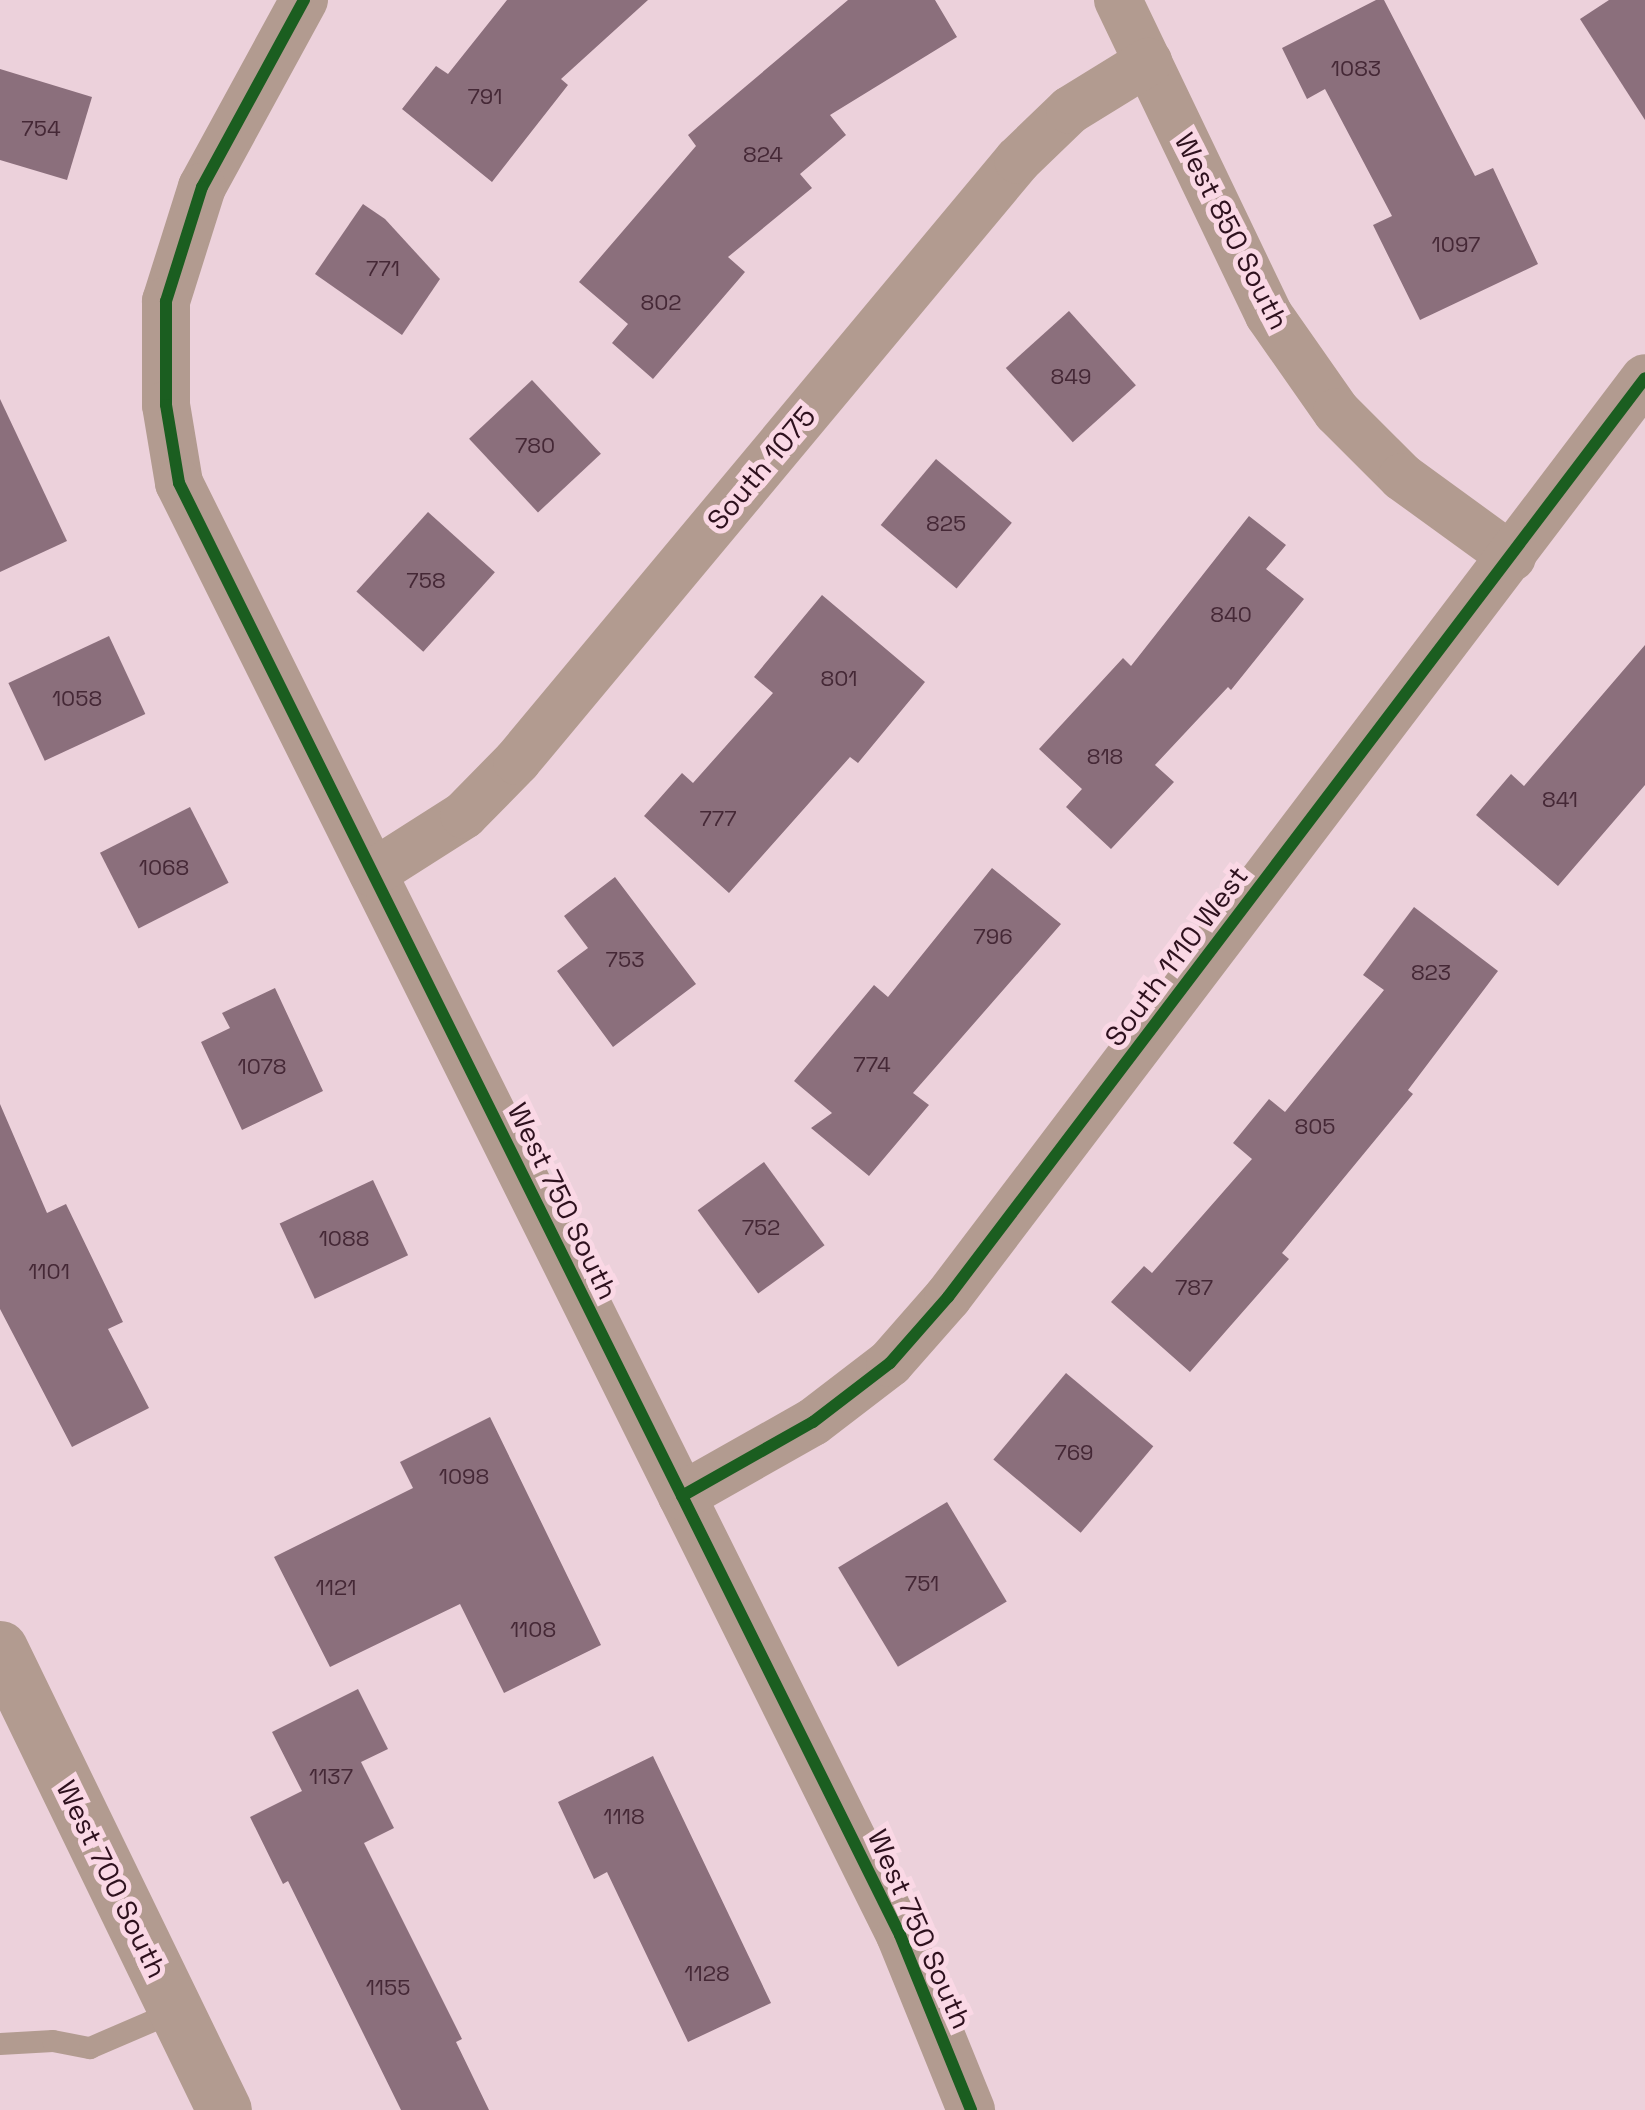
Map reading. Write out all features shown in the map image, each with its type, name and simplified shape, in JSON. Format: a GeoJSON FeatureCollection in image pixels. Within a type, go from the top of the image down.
{"type":"FeatureCollection","features":[{"type":"Feature","properties":{"kind":"street","name":"West 750 South"},"geometry":{"type":"LineString","coordinates":[[304,0],[202,187],[166,301],[166,405],[180,483],[900,1935],[972,2110]]}},
{"type":"Feature","properties":{"kind":"street","name":"West 850 South"},"geometry":{"type":"LineString","coordinates":[[1118,0],[1269,315],[1337,412],[1402,476],[1512,557]]}},
{"type":"Feature","properties":{"kind":"street","name":"South 1075"},"geometry":{"type":"LineString","coordinates":[[373,873],[464,815],[518,761],[1018,160],[1070,110],[1148,62]]}},
{"type":"Feature","properties":{"kind":"street","name":"South 1110 West"},"geometry":{"type":"LineString","coordinates":[[682,1496],[813,1422],[890,1363],[948,1296],[1645,378]]}},
{"type":"Feature","properties":{"kind":"street","name":"West 700 South"},"geometry":{"type":"LineString","coordinates":[[0,1648],[224,2110]]}},
{"type":"Feature","properties":{"kind":"lane"},"geometry":{"type":"LineString","coordinates":[[0,2044],[53,2041],[90,2048],[176,2011]]}},
{"type":"Feature","properties":{"kind":"building"},"geometry":{"type":"Polygon","coordinates":[[[507,0],[648,0],[561,79],[568,85],[492,182],[402,109],[436,66],[448,74],[507,0]]]}},
{"type":"Feature","properties":{"kind":"building"},"geometry":{"type":"Polygon","coordinates":[[[848,0],[935,0],[957,37],[830,115],[846,135],[800,174],[812,188],[728,257],[745,272],[653,379],[612,343],[628,324],[579,282],[696,146],[688,135],[848,0]]]}},
{"type":"Feature","properties":{"kind":"building"},"geometry":{"type":"Polygon","coordinates":[[[1376,0],[1384,0],[1475,176],[1493,168],[1538,264],[1420,320],[1373,225],[1392,216],[1325,89],[1307,99],[1282,48],[1376,0]]]}},
{"type":"Feature","properties":{"kind":"building"},"geometry":{"type":"Polygon","coordinates":[[[1609,0],[1645,0],[1645,120],[1580,19],[1609,0]]]}},
{"type":"Feature","properties":{"kind":"building"},"geometry":{"type":"Polygon","coordinates":[[[0,69],[92,97],[67,180],[0,160],[0,69]]]}},
{"type":"Feature","properties":{"kind":"building"},"geometry":{"type":"Polygon","coordinates":[[[363,204],[385,219],[440,279],[402,335],[315,274],[363,204]]]}},
{"type":"Feature","properties":{"kind":"building"},"geometry":{"type":"Polygon","coordinates":[[[1069,311],[1136,385],[1073,442],[1006,368],[1069,311]]]}},
{"type":"Feature","properties":{"kind":"building"},"geometry":{"type":"Polygon","coordinates":[[[532,380],[601,454],[538,513],[469,439],[532,380]]]}},
{"type":"Feature","properties":{"kind":"building"},"geometry":{"type":"Polygon","coordinates":[[[0,399],[67,541],[0,572],[0,399]]]}},
{"type":"Feature","properties":{"kind":"building"},"geometry":{"type":"Polygon","coordinates":[[[936,459],[1012,523],[957,589],[881,525],[936,459]]]}},
{"type":"Feature","properties":{"kind":"building"},"geometry":{"type":"Polygon","coordinates":[[[428,512],[495,572],[423,652],[356,592],[428,512]]]}},
{"type":"Feature","properties":{"kind":"building"},"geometry":{"type":"Polygon","coordinates":[[[1249,516],[1286,545],[1266,569],[1304,599],[1231,690],[1228,687],[1155,765],[1174,782],[1111,849],[1066,807],[1082,789],[1039,749],[1123,658],[1131,666],[1249,516]]]}},
{"type":"Feature","properties":{"kind":"building"},"geometry":{"type":"Polygon","coordinates":[[[822,595],[925,682],[858,763],[850,757],[729,893],[644,816],[682,773],[693,783],[773,693],[754,677],[822,595]]]}},
{"type":"Feature","properties":{"kind":"building"},"geometry":{"type":"Polygon","coordinates":[[[109,636],[145,714],[45,761],[8,683],[109,636]]]}},
{"type":"Feature","properties":{"kind":"building"},"geometry":{"type":"Polygon","coordinates":[[[1645,645],[1645,785],[1558,886],[1476,815],[1511,774],[1524,786],[1645,645]]]}},
{"type":"Feature","properties":{"kind":"building"},"geometry":{"type":"Polygon","coordinates":[[[190,807],[229,883],[139,929],[100,853],[190,807]]]}},
{"type":"Feature","properties":{"kind":"building"},"geometry":{"type":"Polygon","coordinates":[[[992,868],[1061,924],[913,1093],[929,1105],[869,1176],[811,1128],[832,1113],[794,1081],[874,985],[888,997],[992,868]]]}},
{"type":"Feature","properties":{"kind":"building"},"geometry":{"type":"Polygon","coordinates":[[[615,877],[696,984],[613,1047],[557,971],[588,948],[564,916],[615,877]]]}},
{"type":"Feature","properties":{"kind":"building"},"geometry":{"type":"Polygon","coordinates":[[[1414,907],[1498,971],[1408,1090],[1413,1094],[1282,1253],[1289,1259],[1190,1372],[1111,1302],[1144,1266],[1152,1273],[1252,1159],[1233,1143],[1269,1099],[1285,1112],[1384,990],[1363,975],[1414,907]]]}},
{"type":"Feature","properties":{"kind":"building"},"geometry":{"type":"Polygon","coordinates":[[[275,988],[323,1091],[242,1130],[201,1042],[230,1028],[222,1013],[275,988]]]}},
{"type":"Feature","properties":{"kind":"building"},"geometry":{"type":"Polygon","coordinates":[[[0,1104],[47,1213],[66,1204],[123,1322],[108,1329],[149,1408],[72,1447],[0,1309],[0,1104]]]}},
{"type":"Feature","properties":{"kind":"building"},"geometry":{"type":"Polygon","coordinates":[[[764,1162],[825,1245],[758,1294],[698,1210],[764,1162]]]}},
{"type":"Feature","properties":{"kind":"building"},"geometry":{"type":"Polygon","coordinates":[[[373,1180],[408,1255],[315,1299],[280,1224],[373,1180]]]}},
{"type":"Feature","properties":{"kind":"building"},"geometry":{"type":"Polygon","coordinates":[[[1066,1373],[1153,1446],[1081,1533],[993,1460],[1066,1373]]]}},
{"type":"Feature","properties":{"kind":"building"},"geometry":{"type":"Polygon","coordinates":[[[490,1417],[601,1645],[504,1693],[460,1604],[330,1667],[274,1557],[413,1488],[400,1462],[490,1417]]]}},
{"type":"Feature","properties":{"kind":"building"},"geometry":{"type":"Polygon","coordinates":[[[947,1502],[1007,1601],[898,1667],[838,1567],[947,1502]]]}},
{"type":"Feature","properties":{"kind":"building"},"geometry":{"type":"Polygon","coordinates":[[[358,1689],[388,1749],[361,1762],[394,1828],[364,1843],[462,2039],[456,2042],[489,2110],[401,2110],[288,1881],[283,1884],[250,1817],[302,1791],[272,1732],[358,1689]]]}},
{"type":"Feature","properties":{"kind":"building"},"geometry":{"type":"Polygon","coordinates":[[[653,1756],[771,2003],[688,2042],[607,1872],[594,1879],[558,1802],[653,1756]]]}},
{"type":"Feature","properties":{"kind":"cycle path"},"geometry":{"type":"LineString","coordinates":[[304,0],[202,187],[166,301],[166,405],[179,483],[900,1935],[971,2110]]}},
{"type":"Feature","properties":{"kind":"cycle path"},"geometry":{"type":"LineString","coordinates":[[682,1496],[813,1422],[890,1363],[948,1297],[1645,378]]}}]}
